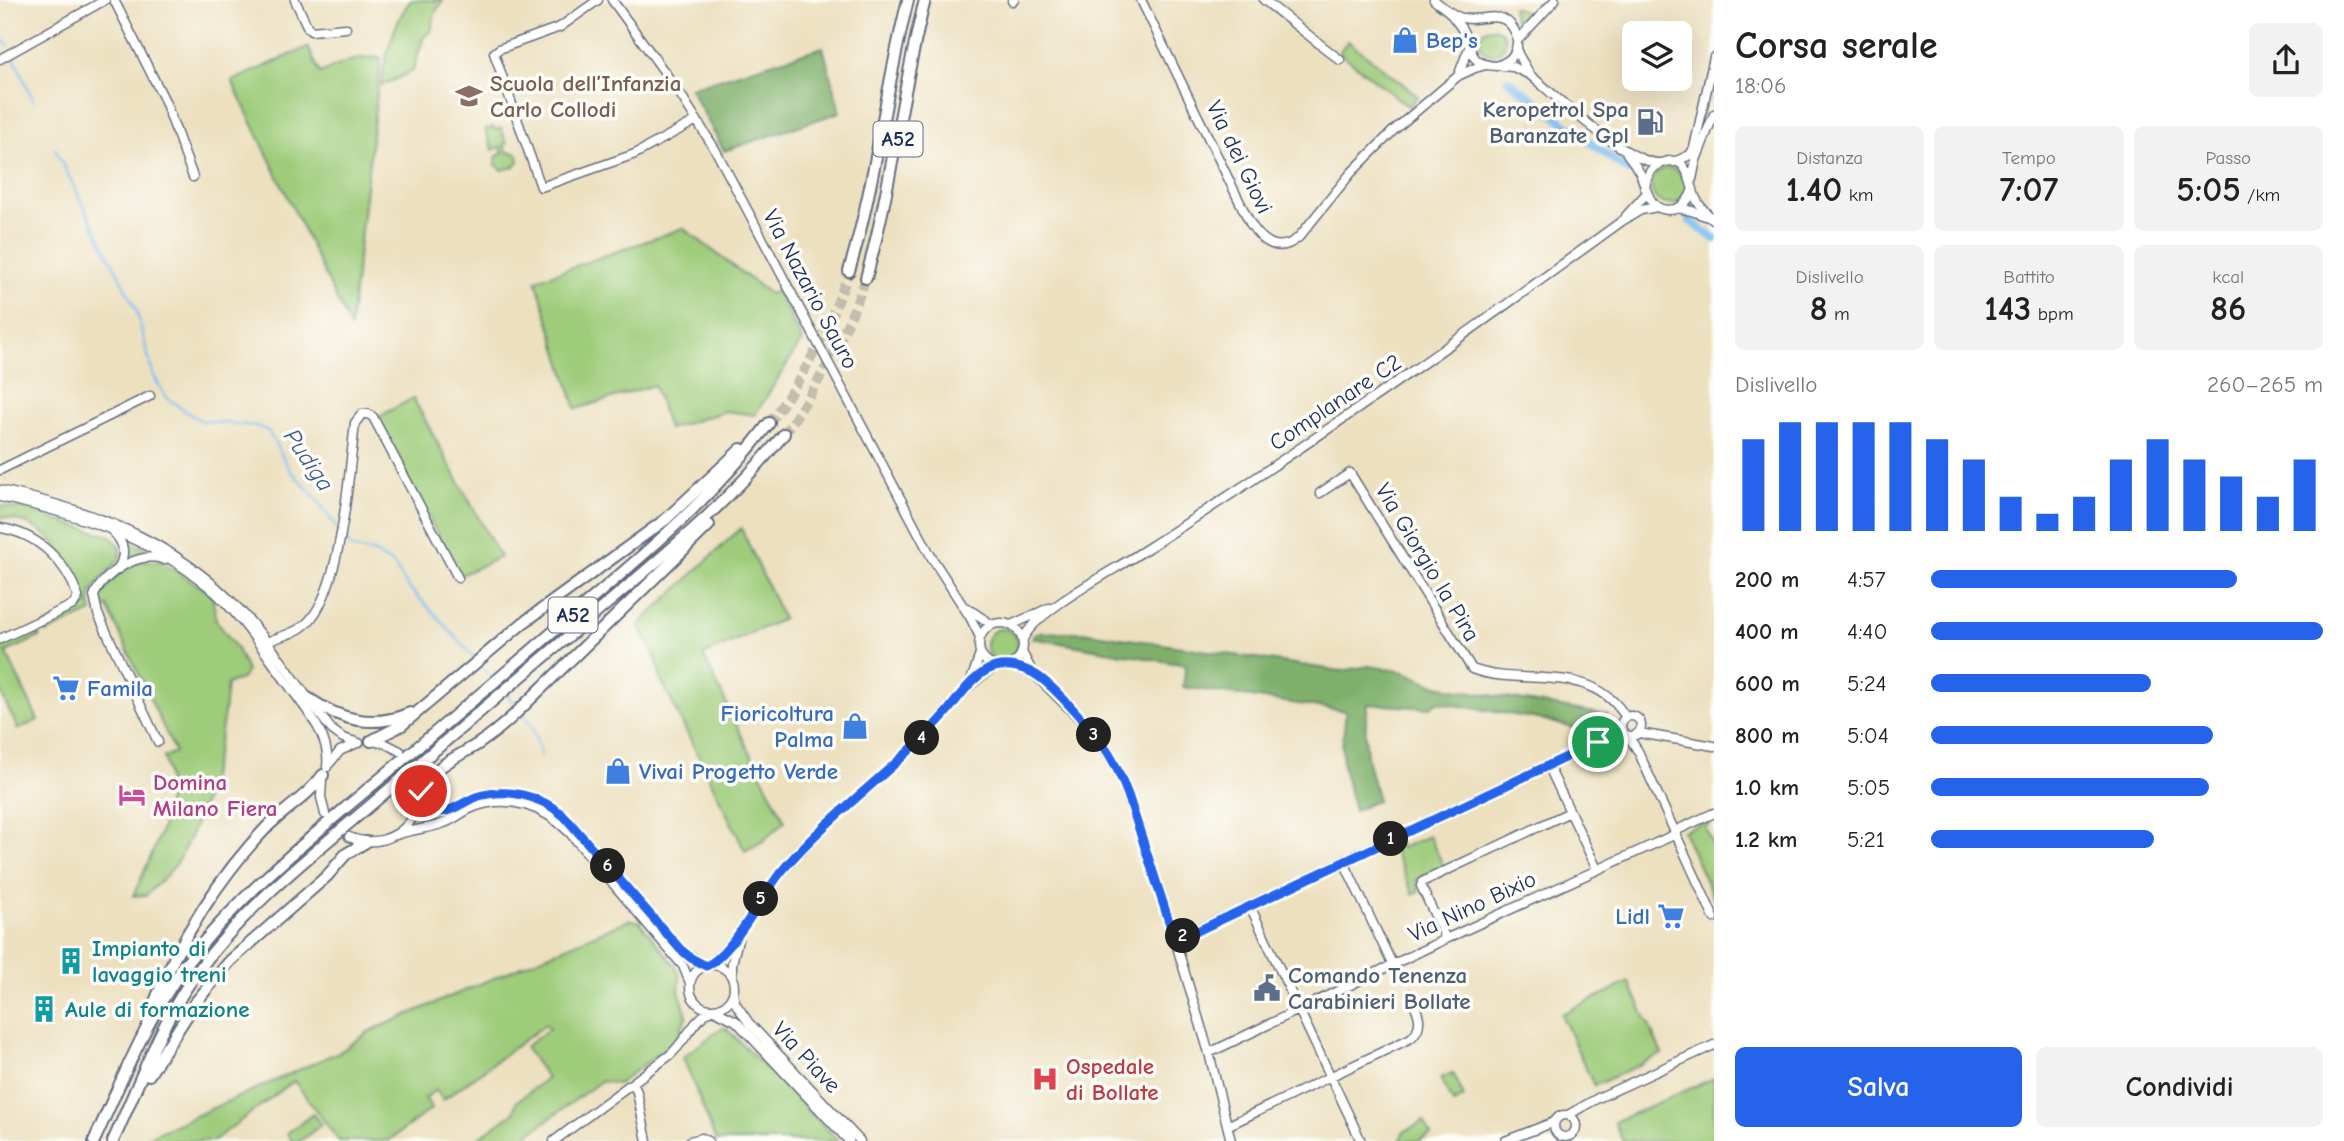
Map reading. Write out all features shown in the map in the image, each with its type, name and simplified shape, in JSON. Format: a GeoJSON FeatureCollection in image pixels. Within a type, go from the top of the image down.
{"type":"FeatureCollection","features":[{"type":"Feature","properties":{"kind":"highway","name":"A52"},"geometry":{"type":"LineString","coordinates":[[849,271],[873,181],[908,0]]}},
{"type":"Feature","properties":{"kind":"highway","name":"A52"},"geometry":{"type":"LineString","coordinates":[[866,278],[883,218],[912,53],[925,0]]}},
{"type":"Feature","properties":{"kind":"highway","name":"A52"},"geometry":{"type":"LineString","coordinates":[[94,1141],[165,995],[183,967],[235,908],[302,845],[676,526],[739,461],[769,423],[665,520],[542,608],[422,708]]}},
{"type":"Feature","properties":{"kind":"highway","name":"A52"},"geometry":{"type":"LineString","coordinates":[[113,1141],[181,996],[239,923],[310,856],[715,510],[752,473],[784,434],[757,475],[737,496],[512,717],[487,738],[431,774],[421,794]]}},
{"type":"Feature","properties":{"kind":"highway"},"geometry":{"type":"LineString","coordinates":[[308,698],[338,716],[368,722],[399,718],[422,708]]}},
{"type":"Feature","properties":{"kind":"highway"},"geometry":{"type":"LineString","coordinates":[[371,741],[392,732],[422,708]]}},
{"type":"Feature","properties":{"kind":"highway"},"geometry":{"type":"LineString","coordinates":[[140,1043],[160,989],[208,904],[267,827],[314,786],[325,771]]}},
{"type":"Feature","properties":{"kind":"highway"},"geometry":{"type":"LineString","coordinates":[[132,1101],[195,1003],[217,974],[327,876],[346,854],[366,842]]}},
{"type":"Feature","properties":{"kind":"street"},"geometry":{"type":"LineString","coordinates":[[0,59],[106,0]]}},
{"type":"Feature","properties":{"kind":"street"},"geometry":{"type":"LineString","coordinates":[[114,0],[165,101],[193,177]]}},
{"type":"Feature","properties":{"kind":"street"},"geometry":{"type":"LineString","coordinates":[[295,0],[310,30],[316,32],[346,28]]}},
{"type":"Feature","properties":{"kind":"street"},"geometry":{"type":"LineString","coordinates":[[598,0],[560,27],[494,53],[541,187],[635,154],[696,120]]}},
{"type":"Feature","properties":{"kind":"street","name":"Via Nazario Sauro"},"geometry":{"type":"LineString","coordinates":[[612,0],[679,92],[716,151],[936,565],[962,604],[979,637]]}},
{"type":"Feature","properties":{"kind":"street","name":"Via dei Giovi"},"geometry":{"type":"LineString","coordinates":[[1141,0],[1250,223],[1261,237],[1274,245],[1285,246],[1296,240],[1367,156],[1411,114],[1458,76]]}},
{"type":"Feature","properties":{"kind":"street"},"geometry":{"type":"LineString","coordinates":[[1264,0],[1340,60]]}},
{"type":"Feature","properties":{"kind":"street"},"geometry":{"type":"LineString","coordinates":[[1434,0],[1449,12],[1462,28],[1475,59],[1491,65],[1513,67],[1530,75],[1625,151],[1648,163],[1674,162],[1690,156],[1714,57]]}},
{"type":"Feature","properties":{"kind":"street"},"geometry":{"type":"LineString","coordinates":[[1458,76],[1475,68],[1507,61],[1517,43],[1555,0]]}},
{"type":"Feature","properties":{"kind":"street"},"geometry":{"type":"LineString","coordinates":[[1449,12],[1469,19],[1500,18],[1512,26],[1518,54],[1530,75]]}},
{"type":"Feature","properties":{"kind":"street"},"geometry":{"type":"LineString","coordinates":[[1458,76],[1472,28],[1484,18]]}},
{"type":"Feature","properties":{"kind":"street"},"geometry":{"type":"LineString","coordinates":[[1512,26],[1533,23]]}},
{"type":"Feature","properties":{"kind":"street"},"geometry":{"type":"LineString","coordinates":[[1625,151],[1635,164],[1645,191],[1657,207],[1667,210],[1677,208],[1687,202],[1701,145],[1714,114]]}},
{"type":"Feature","properties":{"kind":"street"},"geometry":{"type":"LineString","coordinates":[[1674,162],[1685,168],[1695,197],[1713,220]]}},
{"type":"Feature","properties":{"kind":"street"},"geometry":{"type":"LineString","coordinates":[[1645,191],[1648,173],[1660,163]]}},
{"type":"Feature","properties":{"kind":"street","name":"Complanare C2"},"geometry":{"type":"LineString","coordinates":[[1622,220],[1645,191]]}},
{"type":"Feature","properties":{"kind":"street","name":"Complanare C2"},"geometry":{"type":"LineString","coordinates":[[1023,639],[1030,627],[1062,603],[1283,461],[1405,378],[1622,220],[1641,210],[1657,207]]}},
{"type":"Feature","properties":{"kind":"street"},"geometry":{"type":"LineString","coordinates":[[1677,208],[1713,220]]}},
{"type":"Feature","properties":{"kind":"street"},"geometry":{"type":"LineString","coordinates":[[1,470],[150,396]]}},
{"type":"Feature","properties":{"kind":"street"},"geometry":{"type":"LineString","coordinates":[[267,642],[301,628],[314,615],[326,590],[342,524],[355,422],[360,415],[368,414],[375,421],[458,578]]}},
{"type":"Feature","properties":{"kind":"street","name":"Via Giorgio la Pira"},"geometry":{"type":"LineString","coordinates":[[1320,493],[1350,473],[1472,669],[1597,687],[1613,698],[1623,713]]}},
{"type":"Feature","properties":{"kind":"street"},"geometry":{"type":"LineString","coordinates":[[3,489],[108,520],[159,545],[191,565],[240,610],[336,734],[359,743]]}},
{"type":"Feature","properties":{"kind":"street"},"geometry":{"type":"LineString","coordinates":[[0,497],[72,515],[107,527],[154,549],[200,581],[241,622],[307,711],[324,741],[328,755],[320,797],[325,814]]}},
{"type":"Feature","properties":{"kind":"street"},"geometry":{"type":"LineString","coordinates":[[107,527],[118,537],[124,548],[123,559],[116,572]]}},
{"type":"Feature","properties":{"kind":"street"},"geometry":{"type":"LineString","coordinates":[[0,528],[25,536],[48,551],[60,564],[78,599],[73,605],[0,639]]}},
{"type":"Feature","properties":{"kind":"street"},"geometry":{"type":"LineString","coordinates":[[158,742],[95,604],[97,589],[116,572],[138,558],[154,556],[200,581]]}},
{"type":"Feature","properties":{"kind":"street","name":"Complanare C2"},"geometry":{"type":"LineString","coordinates":[[1011,625],[1062,603]]}},
{"type":"Feature","properties":{"kind":"street","name":"Via Nazario Sauro"},"geometry":{"type":"LineString","coordinates":[[962,604],[991,624]]}},
{"type":"Feature","properties":{"kind":"street"},"geometry":{"type":"LineString","coordinates":[[690,983],[694,974],[708,965],[740,933],[759,901],[802,849],[914,747],[969,686],[983,674],[1017,660],[1022,652],[1023,639],[1011,625],[1001,622],[991,624],[979,637],[980,654],[969,686]]}},
{"type":"Feature","properties":{"kind":"street"},"geometry":{"type":"LineString","coordinates":[[1022,652],[1033,673],[1082,720],[1114,763],[1128,795],[1209,1053],[1231,1141]]}},
{"type":"Feature","properties":{"kind":"street"},"geometry":{"type":"LineString","coordinates":[[980,654],[996,667]]}},
{"type":"Feature","properties":{"kind":"street"},"geometry":{"type":"LineString","coordinates":[[1009,665],[1033,673]]}},
{"type":"Feature","properties":{"kind":"street"},"geometry":{"type":"LineString","coordinates":[[1174,937],[1193,933],[1548,765],[1602,738],[1628,717],[1637,718],[1660,736]]}},
{"type":"Feature","properties":{"kind":"street"},"geometry":{"type":"LineString","coordinates":[[1637,718],[1642,723],[1638,734],[1638,751]]}},
{"type":"Feature","properties":{"kind":"street"},"geometry":{"type":"LineString","coordinates":[[1621,724],[1638,751],[1714,918]]}},
{"type":"Feature","properties":{"kind":"street"},"geometry":{"type":"LineString","coordinates":[[1602,738],[1638,734],[1714,746]]}},
{"type":"Feature","properties":{"kind":"street"},"geometry":{"type":"LineString","coordinates":[[325,771],[341,751],[359,743],[384,743],[400,751]]}},
{"type":"Feature","properties":{"kind":"street"},"geometry":{"type":"LineString","coordinates":[[1548,765],[1597,869]]}},
{"type":"Feature","properties":{"kind":"street"},"geometry":{"type":"LineString","coordinates":[[418,776],[421,794],[427,806],[439,812],[495,793],[522,795],[549,805],[564,816],[680,949],[691,958],[722,967],[732,976]]}},
{"type":"Feature","properties":{"kind":"street"},"geometry":{"type":"LineString","coordinates":[[396,835],[414,817],[421,794]]}},
{"type":"Feature","properties":{"kind":"street"},"geometry":{"type":"LineString","coordinates":[[349,837],[366,842],[382,841],[415,828],[441,824],[486,803],[511,802],[537,808],[569,832],[683,966],[690,983],[694,1023]]}},
{"type":"Feature","properties":{"kind":"street"},"geometry":{"type":"LineString","coordinates":[[1446,939],[1421,886],[1422,882],[1570,812]]}},
{"type":"Feature","properties":{"kind":"street","name":"Via Nino Bixio"},"geometry":{"type":"LineString","coordinates":[[1209,1053],[1714,813]]}},
{"type":"Feature","properties":{"kind":"street"},"geometry":{"type":"LineString","coordinates":[[1344,862],[1392,964]]}},
{"type":"Feature","properties":{"kind":"street"},"geometry":{"type":"LineString","coordinates":[[1250,906],[1361,1141]]}},
{"type":"Feature","properties":{"kind":"street"},"geometry":{"type":"LineString","coordinates":[[554,1141],[679,1047],[694,1023],[726,1005],[733,995],[732,963],[740,933]]}},
{"type":"Feature","properties":{"kind":"street","name":"Via Piave"},"geometry":{"type":"LineString","coordinates":[[733,995],[748,1023],[860,1141]]}},
{"type":"Feature","properties":{"kind":"street"},"geometry":{"type":"LineString","coordinates":[[1229,1125],[1413,1036],[1420,1021],[1410,995]]}},
{"type":"Feature","properties":{"kind":"street"},"geometry":{"type":"LineString","coordinates":[[692,997],[698,1005],[713,1010]]}},
{"type":"Feature","properties":{"kind":"street","name":"Via Piave"},"geometry":{"type":"LineString","coordinates":[[713,1010],[727,1014],[736,1021],[849,1141]]}},
{"type":"Feature","properties":{"kind":"street"},"geometry":{"type":"LineString","coordinates":[[1505,1141],[1534,1130],[1554,1127],[1570,1138],[1572,1118],[1594,1101],[1714,1045]]}},
{"type":"Feature","properties":{"kind":"street"},"geometry":{"type":"LineString","coordinates":[[633,1083],[647,1141]]}},
{"type":"Feature","properties":{"kind":"street"},"geometry":{"type":"LineString","coordinates":[[1554,1127],[1561,1115],[1572,1118]]}},
{"type":"Feature","properties":{"kind":"street"},"geometry":{"type":"LineString","coordinates":[[690,1141],[706,1140]]}},
{"type":"Feature","properties":{"kind":"green space"},"geometry":{"type":"Polygon","coordinates":[[[411,0],[443,0],[435,13],[431,32],[424,36],[413,71],[381,86],[391,41],[411,0]]]}},
{"type":"Feature","properties":{"kind":"green space"},"geometry":{"type":"Polygon","coordinates":[[[1512,7],[1523,10],[1525,16],[1538,12],[1533,18],[1519,22],[1514,19],[1512,7]]]}},
{"type":"Feature","properties":{"kind":"green space"},"geometry":{"type":"Polygon","coordinates":[[[1492,28],[1501,32],[1505,41],[1501,50],[1492,54],[1483,50],[1479,41],[1483,32],[1492,28]]]}},
{"type":"Feature","properties":{"kind":"green space"},"geometry":{"type":"Polygon","coordinates":[[[1348,41],[1418,96],[1409,107],[1339,52],[1348,41]]]}},
{"type":"Feature","properties":{"kind":"green space"},"geometry":{"type":"Polygon","coordinates":[[[308,47],[320,73],[357,59],[381,58],[350,327],[232,81],[308,47]]]}},
{"type":"Feature","properties":{"kind":"green space"},"geometry":{"type":"Polygon","coordinates":[[[823,47],[840,112],[724,151],[690,88],[823,47]]]}},
{"type":"Feature","properties":{"kind":"green space"},"geometry":{"type":"Polygon","coordinates":[[[493,127],[495,130],[501,128],[507,152],[517,153],[519,161],[514,167],[502,170],[495,164],[497,156],[503,153],[500,147],[493,150],[485,130],[493,127]]]}},
{"type":"Feature","properties":{"kind":"green space"},"geometry":{"type":"Polygon","coordinates":[[[1669,168],[1682,173],[1687,186],[1682,199],[1669,204],[1656,199],[1651,186],[1656,173],[1669,168]]]}},
{"type":"Feature","properties":{"kind":"green space"},"geometry":{"type":"Polygon","coordinates":[[[683,228],[770,294],[777,291],[802,340],[755,415],[726,411],[668,429],[654,385],[576,409],[536,280],[683,228]]]}},
{"type":"Feature","properties":{"kind":"green space"},"geometry":{"type":"Polygon","coordinates":[[[413,398],[500,557],[459,576],[377,418],[413,398]]]}},
{"type":"Feature","properties":{"kind":"green space"},"geometry":{"type":"Polygon","coordinates":[[[0,506],[37,511],[49,518],[110,536],[119,546],[121,555],[117,563],[94,588],[92,612],[46,633],[43,626],[88,605],[74,574],[57,547],[34,527],[19,520],[0,517],[0,506]]]}},
{"type":"Feature","properties":{"kind":"green space"},"geometry":{"type":"Polygon","coordinates":[[[741,528],[783,619],[703,655],[785,821],[762,842],[745,851],[661,680],[657,660],[639,625],[741,528]]]}},
{"type":"Feature","properties":{"kind":"green space"},"geometry":{"type":"Polygon","coordinates":[[[125,538],[150,552],[128,560],[125,538]]]}},
{"type":"Feature","properties":{"kind":"green space"},"geometry":{"type":"Polygon","coordinates":[[[160,561],[212,594],[216,620],[237,649],[247,671],[242,679],[227,684],[211,777],[196,824],[186,845],[176,864],[146,895],[133,896],[156,845],[166,812],[168,777],[164,757],[175,752],[107,606],[101,608],[99,602],[109,585],[126,569],[140,562],[160,561]]]}},
{"type":"Feature","properties":{"kind":"green space"},"geometry":{"type":"Polygon","coordinates":[[[36,629],[40,637],[6,652],[38,720],[18,729],[0,691],[0,646],[36,629]]]}},
{"type":"Feature","properties":{"kind":"green space"},"geometry":{"type":"Polygon","coordinates":[[[1002,629],[1014,633],[1018,645],[1014,657],[1002,661],[990,657],[986,645],[990,633],[1002,629]]]}},
{"type":"Feature","properties":{"kind":"green space"},"geometry":{"type":"Polygon","coordinates":[[[1082,632],[1341,671],[1369,666],[1405,672],[1437,686],[1607,715],[1581,730],[1544,720],[1437,702],[1429,708],[1368,704],[1365,730],[1367,752],[1378,800],[1354,811],[1343,766],[1346,711],[1183,687],[1186,665],[1032,638],[1035,633],[1082,632]]]}},
{"type":"Feature","properties":{"kind":"green space"},"geometry":{"type":"Polygon","coordinates":[[[1707,821],[1709,824],[1705,827],[1714,848],[1714,899],[1683,831],[1707,821]]]}},
{"type":"Feature","properties":{"kind":"green space"},"geometry":{"type":"Polygon","coordinates":[[[1429,836],[1444,867],[1416,880],[1419,891],[1413,894],[1390,847],[1398,843],[1401,848],[1429,836]]]}},
{"type":"Feature","properties":{"kind":"green space"},"geometry":{"type":"Polygon","coordinates":[[[629,920],[639,921],[675,965],[680,976],[679,991],[687,1015],[677,1039],[618,1084],[601,1081],[519,1141],[474,1141],[514,1112],[516,1102],[547,1078],[525,1047],[549,1029],[546,1024],[443,1100],[436,1090],[425,1098],[432,1108],[388,1141],[339,1141],[294,1081],[213,1141],[146,1141],[148,1137],[341,1051],[370,1031],[629,920]]]}},
{"type":"Feature","properties":{"kind":"green space"},"geometry":{"type":"Polygon","coordinates":[[[1629,982],[1662,1054],[1594,1086],[1561,1014],[1629,982]]]}},
{"type":"Feature","properties":{"kind":"green space"},"geometry":{"type":"Polygon","coordinates":[[[722,1028],[726,1028],[839,1141],[716,1141],[683,1057],[722,1028]]]}},
{"type":"Feature","properties":{"kind":"green space"},"geometry":{"type":"Polygon","coordinates":[[[1453,1073],[1464,1097],[1453,1103],[1441,1078],[1453,1073]]]}},
{"type":"Feature","properties":{"kind":"green space"},"geometry":{"type":"Polygon","coordinates":[[[1714,1078],[1714,1141],[1623,1141],[1614,1122],[1714,1078]]]}},
{"type":"Feature","properties":{"kind":"green space"},"geometry":{"type":"Polygon","coordinates":[[[313,1114],[321,1125],[300,1141],[292,1141],[287,1133],[313,1114]]]}},
{"type":"Feature","properties":{"kind":"green space"},"geometry":{"type":"Polygon","coordinates":[[[1424,1121],[1431,1135],[1418,1141],[1401,1141],[1403,1132],[1424,1121]]]}},
{"type":"Feature","properties":{"kind":"waterway","name":"Pudiga"},"geometry":{"type":"LineString","coordinates":[[0,39],[9,45]]}},
{"type":"Feature","properties":{"kind":"waterway","name":"Pudiga"},"geometry":{"type":"LineString","coordinates":[[14,57],[33,100]]}},
{"type":"Feature","properties":{"kind":"waterway"},"geometry":{"type":"LineString","coordinates":[[1508,80],[1628,171]]}},
{"type":"Feature","properties":{"kind":"waterway"},"geometry":{"type":"LineString","coordinates":[[1711,100],[1714,87]]}},
{"type":"Feature","properties":{"kind":"waterway","name":"Pudiga"},"geometry":{"type":"LineString","coordinates":[[55,149],[136,309],[153,375],[166,397],[203,421],[256,426],[268,431],[290,470],[315,497],[338,529]]}},
{"type":"Feature","properties":{"kind":"waterway"},"geometry":{"type":"LineString","coordinates":[[1689,220],[1714,239]]}},
{"type":"Feature","properties":{"kind":"waterway","name":"Pudiga"},"geometry":{"type":"LineString","coordinates":[[344,538],[352,548],[375,553],[394,565],[408,587],[476,660]]}},
{"type":"Feature","properties":{"kind":"waterway","name":"Pudiga"},"geometry":{"type":"LineString","coordinates":[[480,665],[492,678]]}},
{"type":"Feature","properties":{"kind":"waterway","name":"Pudiga"},"geometry":{"type":"LineString","coordinates":[[506,694],[517,707]]}},
{"type":"Feature","properties":{"kind":"waterway","name":"Pudiga"},"geometry":{"type":"LineString","coordinates":[[522,712],[533,728],[541,757]]}},
{"type":"Feature","properties":{"kind":"tunnel"},"geometry":{"type":"LineString","coordinates":[[769,423],[815,350],[834,312],[849,271]]}},
{"type":"Feature","properties":{"kind":"tunnel"},"geometry":{"type":"LineString","coordinates":[[784,434],[830,359],[866,278]]}},
{"type":"Feature","properties":{"kind":"place","name":"Bep's"},"geometry":{"type":"Point","coordinates":[1405,40]}},
{"type":"Feature","properties":{"kind":"place","name":"Scuola dell’Infanzia Carlo Collodi"},"geometry":{"type":"Point","coordinates":[469,96]}},
{"type":"Feature","properties":{"kind":"place","name":"Keropetrol Spa Baranzate Gpl"},"geometry":{"type":"Point","coordinates":[1650,122]}},
{"type":"Feature","properties":{"kind":"place","name":"Famila"},"geometry":{"type":"Point","coordinates":[66,688]}},
{"type":"Feature","properties":{"kind":"place","name":"Fioricoltura Palma"},"geometry":{"type":"Point","coordinates":[855,726]}},
{"type":"Feature","properties":{"kind":"place","name":"Vivai Progetto Verde"},"geometry":{"type":"Point","coordinates":[618,771]}},
{"type":"Feature","properties":{"kind":"place","name":"Domina Milano Fiera"},"geometry":{"type":"Point","coordinates":[132,795]}},
{"type":"Feature","properties":{"kind":"place","name":"Lidl"},"geometry":{"type":"Point","coordinates":[1671,916]}},
{"type":"Feature","properties":{"kind":"place","name":"Impianto di lavaggio treni"},"geometry":{"type":"Point","coordinates":[71,961]}},
{"type":"Feature","properties":{"kind":"place","name":"Comando Tenenza Carabinieri Bollate"},"geometry":{"type":"Point","coordinates":[1267,988]}},
{"type":"Feature","properties":{"kind":"place","name":"Aule di formazione"},"geometry":{"type":"Point","coordinates":[44,1009]}},
{"type":"Feature","properties":{"kind":"place","name":"Ospedale di Bollate"},"geometry":{"type":"Point","coordinates":[1045,1079]}},
{"type":"Feature","properties":{"kind":"route"},"geometry":{"type":"LineString","coordinates":[[421,791],[426,805],[437,812],[450,810],[478,797],[499,793],[528,796],[553,807],[564,816],[680,949],[706,966],[717,959],[740,933],[759,901],[802,849],[914,747],[969,686],[996,667],[1009,665],[1033,673],[1082,720],[1105,748],[1128,795],[1174,937],[1193,933],[1598,742]]}}]}
